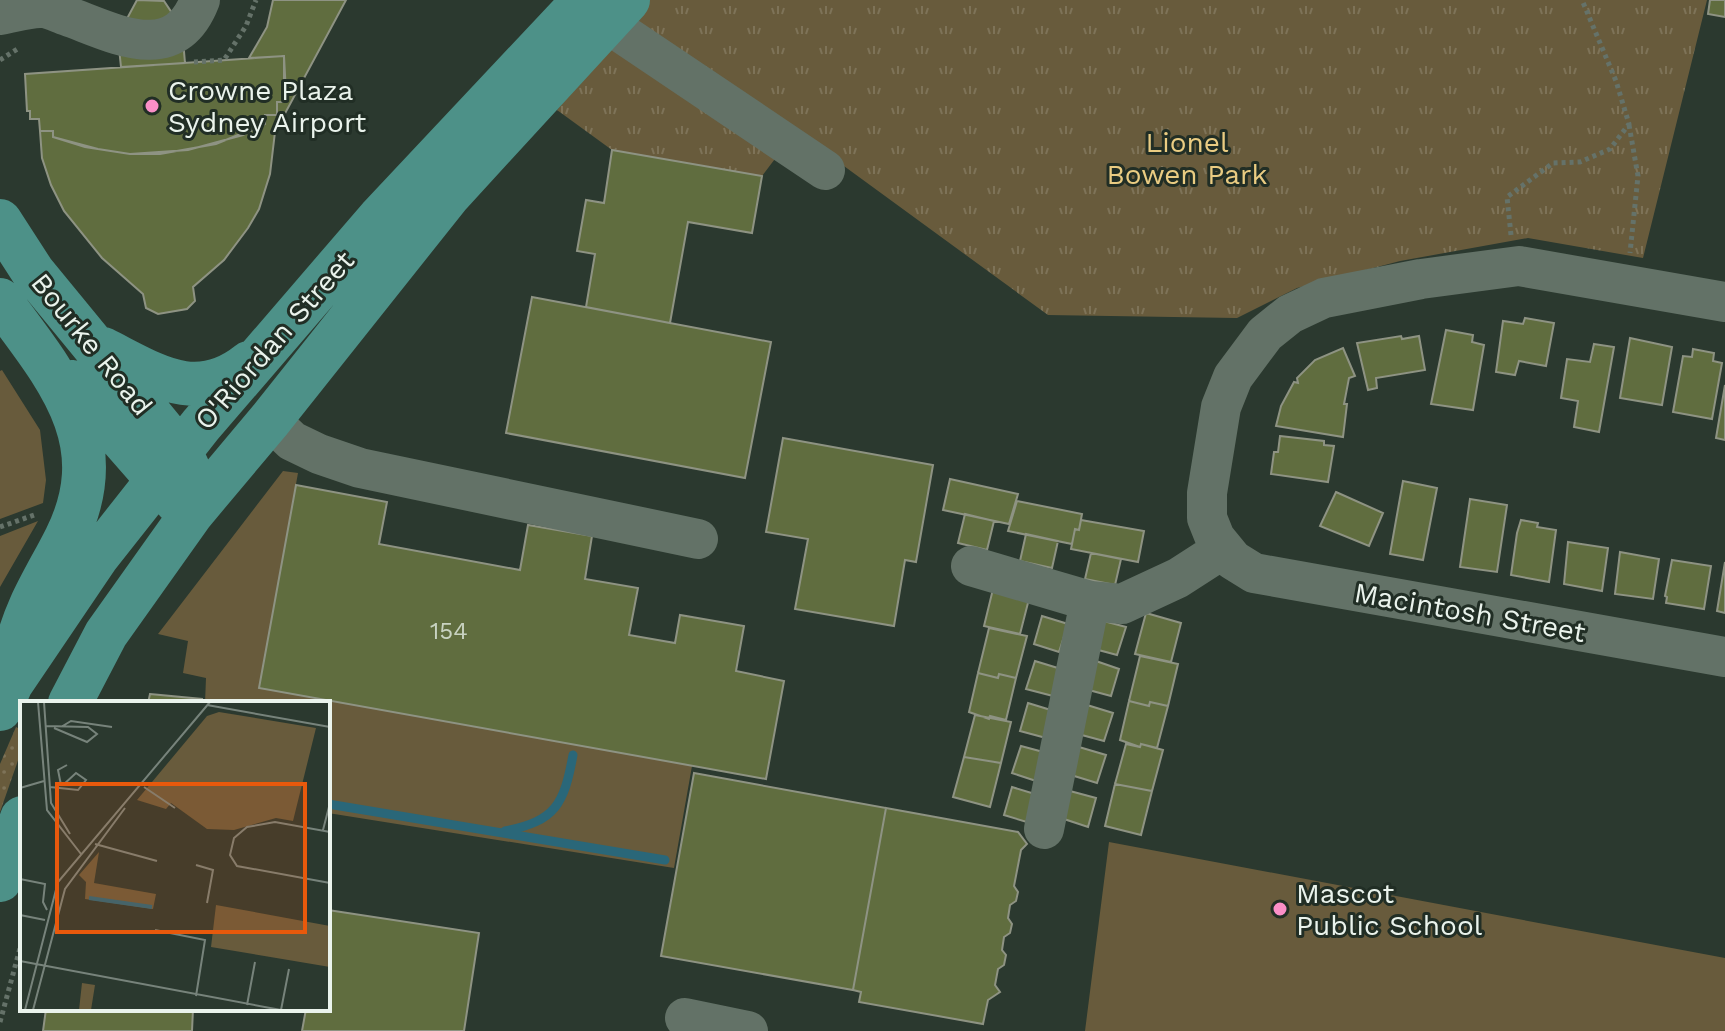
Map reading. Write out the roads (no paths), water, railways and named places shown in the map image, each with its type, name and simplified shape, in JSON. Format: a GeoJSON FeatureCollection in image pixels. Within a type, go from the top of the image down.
{"type":"FeatureCollection","features":[{"type":"Feature","properties":{"kind":"main road","name":"O'Riordan Street"},"geometry":{"type":"LineString","coordinates":[[5,696],[97,557],[262,352],[380,217],[606,8]]}},
{"type":"Feature","properties":{"kind":"main road","name":"O'Riordan Street"},"geometry":{"type":"LineString","coordinates":[[71,701],[115,621],[191,514],[449,195],[606,8]]}},
{"type":"Feature","properties":{"kind":"main road","name":"Bourke Road"},"geometry":{"type":"LineString","coordinates":[[0,221],[17,251],[87,340],[168,466],[191,514]]}},
{"type":"Feature","properties":{"kind":"main road"},"geometry":{"type":"LineString","coordinates":[[0,298],[69,399],[79,425],[83,462],[79,505],[66,540],[39,584],[25,616],[5,696]]}},
{"type":"Feature","properties":{"kind":"main road","name":"Bourke Road"},"geometry":{"type":"LineString","coordinates":[[0,298],[168,466]]}},
{"type":"Feature","properties":{"kind":"main road"},"geometry":{"type":"LineString","coordinates":[[87,340],[162,378],[191,385],[228,377],[262,352]]}},
{"type":"Feature","properties":{"kind":"main road"},"geometry":{"type":"LineString","coordinates":[[0,880],[20,824]]}},
{"type":"Feature","properties":{"kind":"street"},"geometry":{"type":"LineString","coordinates":[[31,7],[128,39],[147,42],[166,37],[182,27],[195,13],[200,0]]}},
{"type":"Feature","properties":{"kind":"street"},"geometry":{"type":"LineString","coordinates":[[606,8],[825,170]]}},
{"type":"Feature","properties":{"kind":"street"},"geometry":{"type":"LineString","coordinates":[[971,566],[1090,601],[1122,604],[1178,578],[1223,549],[1207,518],[1207,493],[1221,407],[1233,377],[1265,334],[1290,314],[1324,298],[1421,279],[1519,266],[1725,302]]}},
{"type":"Feature","properties":{"kind":"street"},"geometry":{"type":"LineString","coordinates":[[270,420],[292,441],[360,468],[698,539]]}},
{"type":"Feature","properties":{"kind":"street","name":"Macintosh Street"},"geometry":{"type":"LineString","coordinates":[[1223,549],[1233,560],[1254,573],[1278,579],[1725,657]]}},
{"type":"Feature","properties":{"kind":"street"},"geometry":{"type":"LineString","coordinates":[[1044,829],[1090,601]]}},
{"type":"Feature","properties":{"kind":"street"},"geometry":{"type":"LineString","coordinates":[[685,1018],[748,1031]]}},
{"type":"Feature","properties":{"kind":"waterway"},"geometry":{"type":"LineString","coordinates":[[505,831],[536,822],[555,808],[566,786],[573,755]]}},
{"type":"Feature","properties":{"kind":"waterway"},"geometry":{"type":"LineString","coordinates":[[330,804],[665,860]]}},
{"type":"Feature","properties":{"kind":"place","name":"Crowne Plaza Sydney Airport"},"geometry":{"type":"Point","coordinates":[152,106]}},
{"type":"Feature","properties":{"kind":"place","name":"Mascot Public School"},"geometry":{"type":"Point","coordinates":[1280,909]}},
{"type":"Feature","properties":{"kind":"park label","name":"Lionel Bowen Park"},"geometry":{"type":"Point","coordinates":[1187,158]}}]}
